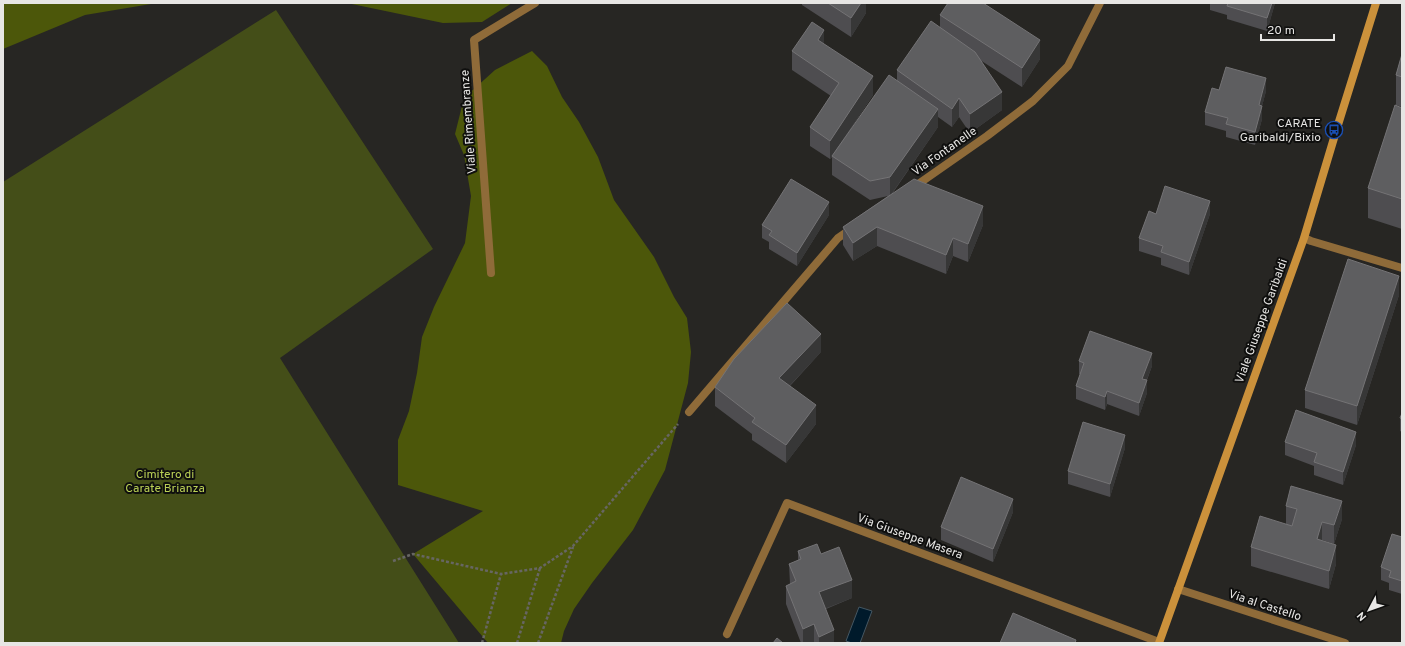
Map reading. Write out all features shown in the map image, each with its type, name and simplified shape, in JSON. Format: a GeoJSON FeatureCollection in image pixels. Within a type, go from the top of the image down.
{"type":"FeatureCollection","features":[{"type":"Feature","properties":{"kind":"main road","name":"Viale Giuseppe Garibaldi"},"geometry":{"type":"LineString","coordinates":[[1159,642],[1304,238],[1336,128],[1376,3]]}},
{"type":"Feature","properties":{"kind":"street","name":"Viale Rimembranze"},"geometry":{"type":"LineString","coordinates":[[491,273],[474,40],[535,3]]}},
{"type":"Feature","properties":{"kind":"street","name":"Via Fontanelle"},"geometry":{"type":"LineString","coordinates":[[909,191],[987,136],[1033,101],[1068,66],[1100,3]]}},
{"type":"Feature","properties":{"kind":"street"},"geometry":{"type":"LineString","coordinates":[[689,412],[838,238],[857,225]]}},
{"type":"Feature","properties":{"kind":"street"},"geometry":{"type":"LineString","coordinates":[[1304,238],[1402,268]]}},
{"type":"Feature","properties":{"kind":"street","name":"Via Giuseppe Masera"},"geometry":{"type":"LineString","coordinates":[[727,634],[787,503],[1159,642]]}},
{"type":"Feature","properties":{"kind":"street","name":"Via al Castello"},"geometry":{"type":"LineString","coordinates":[[1178,589],[1345,643]]}},
{"type":"Feature","properties":{"kind":"path"},"geometry":{"type":"LineString","coordinates":[[393,561],[413,554],[501,574],[540,568],[573,546],[689,412]]}},
{"type":"Feature","properties":{"kind":"path"},"geometry":{"type":"LineString","coordinates":[[538,643],[573,546]]}},
{"type":"Feature","properties":{"kind":"path"},"geometry":{"type":"LineString","coordinates":[[517,643],[540,568]]}},
{"type":"Feature","properties":{"kind":"path"},"geometry":{"type":"LineString","coordinates":[[482,643],[501,574]]}},
{"type":"Feature","properties":{"kind":"green space"},"geometry":{"type":"Polygon","coordinates":[[[3,3],[157,3],[85,15],[3,49],[3,3]]]}},
{"type":"Feature","properties":{"kind":"green space"},"geometry":{"type":"Polygon","coordinates":[[[347,3],[512,3],[482,22],[443,23],[347,3]]]}},
{"type":"Feature","properties":{"kind":"green space","name":"Cimitero di Carate Brianza"},"geometry":{"type":"Polygon","coordinates":[[[276,10],[433,249],[280,358],[459,643],[3,643],[3,182],[276,10]]]}},
{"type":"Feature","properties":{"kind":"green space"},"geometry":{"type":"Polygon","coordinates":[[[532,51],[547,66],[562,97],[579,122],[598,157],[614,200],[654,257],[674,297],[687,318],[691,352],[688,383],[665,470],[633,530],[574,609],[564,631],[561,643],[488,643],[413,554],[483,511],[398,485],[398,440],[409,411],[417,373],[422,337],[434,307],[465,243],[471,196],[464,155],[455,134],[464,98],[495,70],[532,51]]]}},
{"type":"Feature","properties":{"kind":"water"},"geometry":{"type":"Polygon","coordinates":[[[859,607],[872,611],[860,643],[852,643],[846,641],[859,607]]]}},
{"type":"Feature","properties":{"kind":"building"},"geometry":{"type":"Polygon","coordinates":[[[828,3],[861,3],[851,18],[828,3]]]}},
{"type":"Feature","properties":{"kind":"building"},"geometry":{"type":"Polygon","coordinates":[[[948,3],[983,3],[1040,40],[1022,68],[940,15],[948,3]]]}},
{"type":"Feature","properties":{"kind":"building"},"geometry":{"type":"Polygon","coordinates":[[[1228,3],[1272,3],[1267,18],[1227,6],[1228,3]]]}},
{"type":"Feature","properties":{"kind":"building"},"geometry":{"type":"Polygon","coordinates":[[[931,21],[975,52],[1002,92],[970,114],[959,98],[952,109],[897,70],[931,21]]]}},
{"type":"Feature","properties":{"kind":"building"},"geometry":{"type":"Polygon","coordinates":[[[812,22],[824,30],[818,40],[873,76],[830,141],[810,127],[839,83],[792,51],[812,22]]]}},
{"type":"Feature","properties":{"kind":"building"},"geometry":{"type":"Polygon","coordinates":[[[1402,54],[1402,77],[1396,75],[1402,54]]]}},
{"type":"Feature","properties":{"kind":"building"},"geometry":{"type":"Polygon","coordinates":[[[1226,67],[1266,78],[1259,105],[1262,106],[1255,132],[1226,124],[1228,118],[1205,112],[1212,88],[1219,90],[1226,67]]]}},
{"type":"Feature","properties":{"kind":"building"},"geometry":{"type":"Polygon","coordinates":[[[889,75],[938,109],[890,177],[870,181],[832,156],[889,75]]]}},
{"type":"Feature","properties":{"kind":"building"},"geometry":{"type":"Polygon","coordinates":[[[1395,105],[1402,108],[1402,199],[1368,188],[1395,105]]]}},
{"type":"Feature","properties":{"kind":"building"},"geometry":{"type":"Polygon","coordinates":[[[791,179],[829,202],[797,253],[769,235],[772,231],[762,225],[791,179]]]}},
{"type":"Feature","properties":{"kind":"building"},"geometry":{"type":"Polygon","coordinates":[[[914,179],[983,206],[968,244],[953,238],[946,255],[877,227],[853,243],[843,227],[914,179]]]}},
{"type":"Feature","properties":{"kind":"building"},"geometry":{"type":"Polygon","coordinates":[[[1165,186],[1210,201],[1189,262],[1161,252],[1163,246],[1139,238],[1149,211],[1156,214],[1165,186]]]}},
{"type":"Feature","properties":{"kind":"building"},"geometry":{"type":"Polygon","coordinates":[[[1348,259],[1399,276],[1357,406],[1305,390],[1348,259]]]}},
{"type":"Feature","properties":{"kind":"building"},"geometry":{"type":"Polygon","coordinates":[[[787,303],[821,334],[779,378],[816,405],[786,445],[752,422],[755,418],[715,387],[734,359],[787,303]]]}},
{"type":"Feature","properties":{"kind":"building"},"geometry":{"type":"Polygon","coordinates":[[[1090,331],[1152,353],[1142,379],[1147,380],[1139,403],[1107,391],[1105,397],[1076,386],[1084,363],[1079,361],[1090,331]]]}},
{"type":"Feature","properties":{"kind":"building"},"geometry":{"type":"Polygon","coordinates":[[[1296,410],[1356,432],[1343,472],[1314,462],[1317,453],[1285,442],[1296,410]]]}},
{"type":"Feature","properties":{"kind":"building"},"geometry":{"type":"Polygon","coordinates":[[[1083,422],[1125,435],[1110,484],[1068,471],[1083,422]]]}},
{"type":"Feature","properties":{"kind":"building"},"geometry":{"type":"Polygon","coordinates":[[[961,477],[1013,499],[993,549],[941,527],[961,477]]]}},
{"type":"Feature","properties":{"kind":"building"},"geometry":{"type":"Polygon","coordinates":[[[1291,486],[1342,501],[1334,525],[1322,522],[1317,539],[1336,545],[1329,571],[1251,547],[1260,516],[1292,526],[1297,509],[1286,506],[1291,486]]]}},
{"type":"Feature","properties":{"kind":"building"},"geometry":{"type":"Polygon","coordinates":[[[1392,534],[1402,537],[1402,581],[1389,577],[1391,571],[1381,567],[1392,534]]]}},
{"type":"Feature","properties":{"kind":"building"},"geometry":{"type":"Polygon","coordinates":[[[817,544],[821,554],[839,547],[852,580],[819,592],[834,630],[819,637],[814,624],[803,629],[786,586],[796,581],[789,564],[801,559],[798,551],[817,544]]]}},
{"type":"Feature","properties":{"kind":"building"},"geometry":{"type":"Polygon","coordinates":[[[1013,613],[1076,640],[1075,643],[1000,643],[1013,613]]]}},
{"type":"Feature","properties":{"kind":"building"},"geometry":{"type":"Polygon","coordinates":[[[777,638],[783,643],[773,643],[777,638]]]}},
{"type":"Feature","properties":{"kind":"place","name":"CARATE Garibaldi/Bixio"},"geometry":{"type":"Point","coordinates":[1334,130]}}]}
